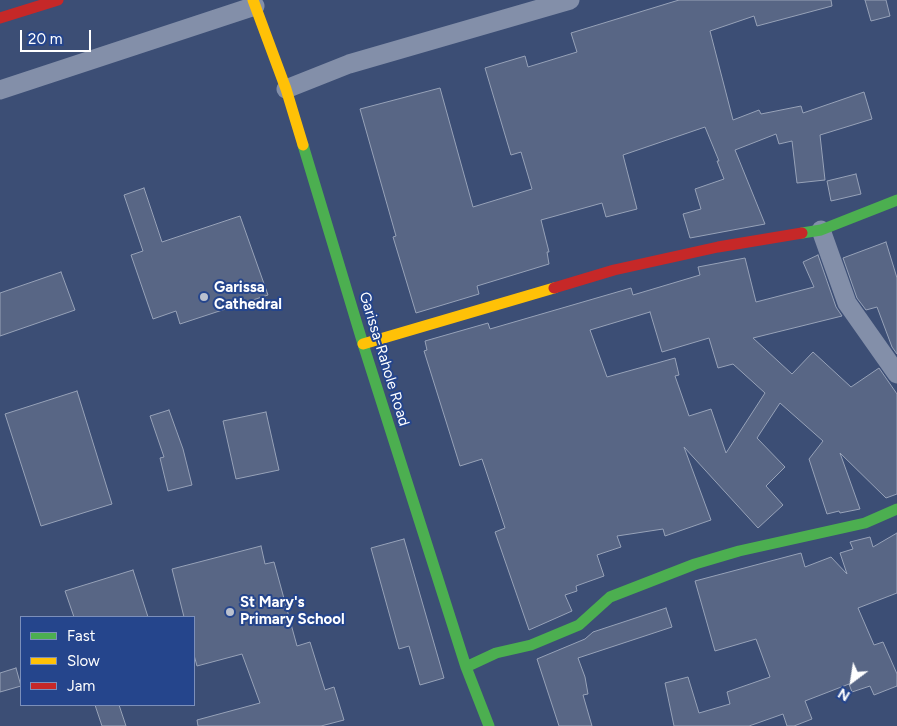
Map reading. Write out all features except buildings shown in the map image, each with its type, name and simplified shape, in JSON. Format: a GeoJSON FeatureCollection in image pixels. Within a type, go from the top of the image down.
{"type":"FeatureCollection","features":[{"type":"Feature","properties":{"kind":"main road"},"geometry":{"type":"LineString","coordinates":[[0,18],[58,0]]}},
{"type":"Feature","properties":{"kind":"main road","name":"Garissa-Rahole Road"},"geometry":{"type":"LineString","coordinates":[[254,3],[286,89],[363,344],[466,667],[489,726]]}},
{"type":"Feature","properties":{"kind":"main road"},"geometry":{"type":"LineString","coordinates":[[363,344],[614,270],[718,247],[821,230],[897,200]]}},
{"type":"Feature","properties":{"kind":"main road"},"geometry":{"type":"LineString","coordinates":[[466,667],[496,653],[531,645],[578,625],[610,597],[695,564],[739,551],[865,523],[897,509]]}},
{"type":"Feature","properties":{"kind":"street"},"geometry":{"type":"LineString","coordinates":[[286,89],[349,64],[570,0]]}},
{"type":"Feature","properties":{"kind":"street"},"geometry":{"type":"LineString","coordinates":[[0,90],[254,3]]}},
{"type":"Feature","properties":{"kind":"street"},"geometry":{"type":"LineString","coordinates":[[821,230],[847,303],[897,374]]}},
{"type":"Feature","properties":{"kind":"traffic: fast"},"geometry":{"type":"LineString","coordinates":[[303,145],[363,344],[466,667],[489,726]]}},
{"type":"Feature","properties":{"kind":"traffic: fast"},"geometry":{"type":"LineString","coordinates":[[802,233],[821,230],[897,200]]}},
{"type":"Feature","properties":{"kind":"traffic: fast"},"geometry":{"type":"LineString","coordinates":[[466,667],[496,653],[531,645],[579,625],[610,597],[695,564],[739,551],[865,523],[897,509]]}},
{"type":"Feature","properties":{"kind":"traffic: slow"},"geometry":{"type":"LineString","coordinates":[[253,0],[286,89],[303,145]]}},
{"type":"Feature","properties":{"kind":"traffic: slow"},"geometry":{"type":"LineString","coordinates":[[363,344],[554,288]]}},
{"type":"Feature","properties":{"kind":"traffic: jam"},"geometry":{"type":"LineString","coordinates":[[0,18],[58,0]]}},
{"type":"Feature","properties":{"kind":"traffic: jam"},"geometry":{"type":"LineString","coordinates":[[554,288],[614,270],[718,247],[802,233]]}},
{"type":"Feature","properties":{"kind":"place","name":"Garissa Cathedral"},"geometry":{"type":"Point","coordinates":[204,297]}},
{"type":"Feature","properties":{"kind":"place","name":"St Mary's Primary School"},"geometry":{"type":"Point","coordinates":[230,612]}}]}
